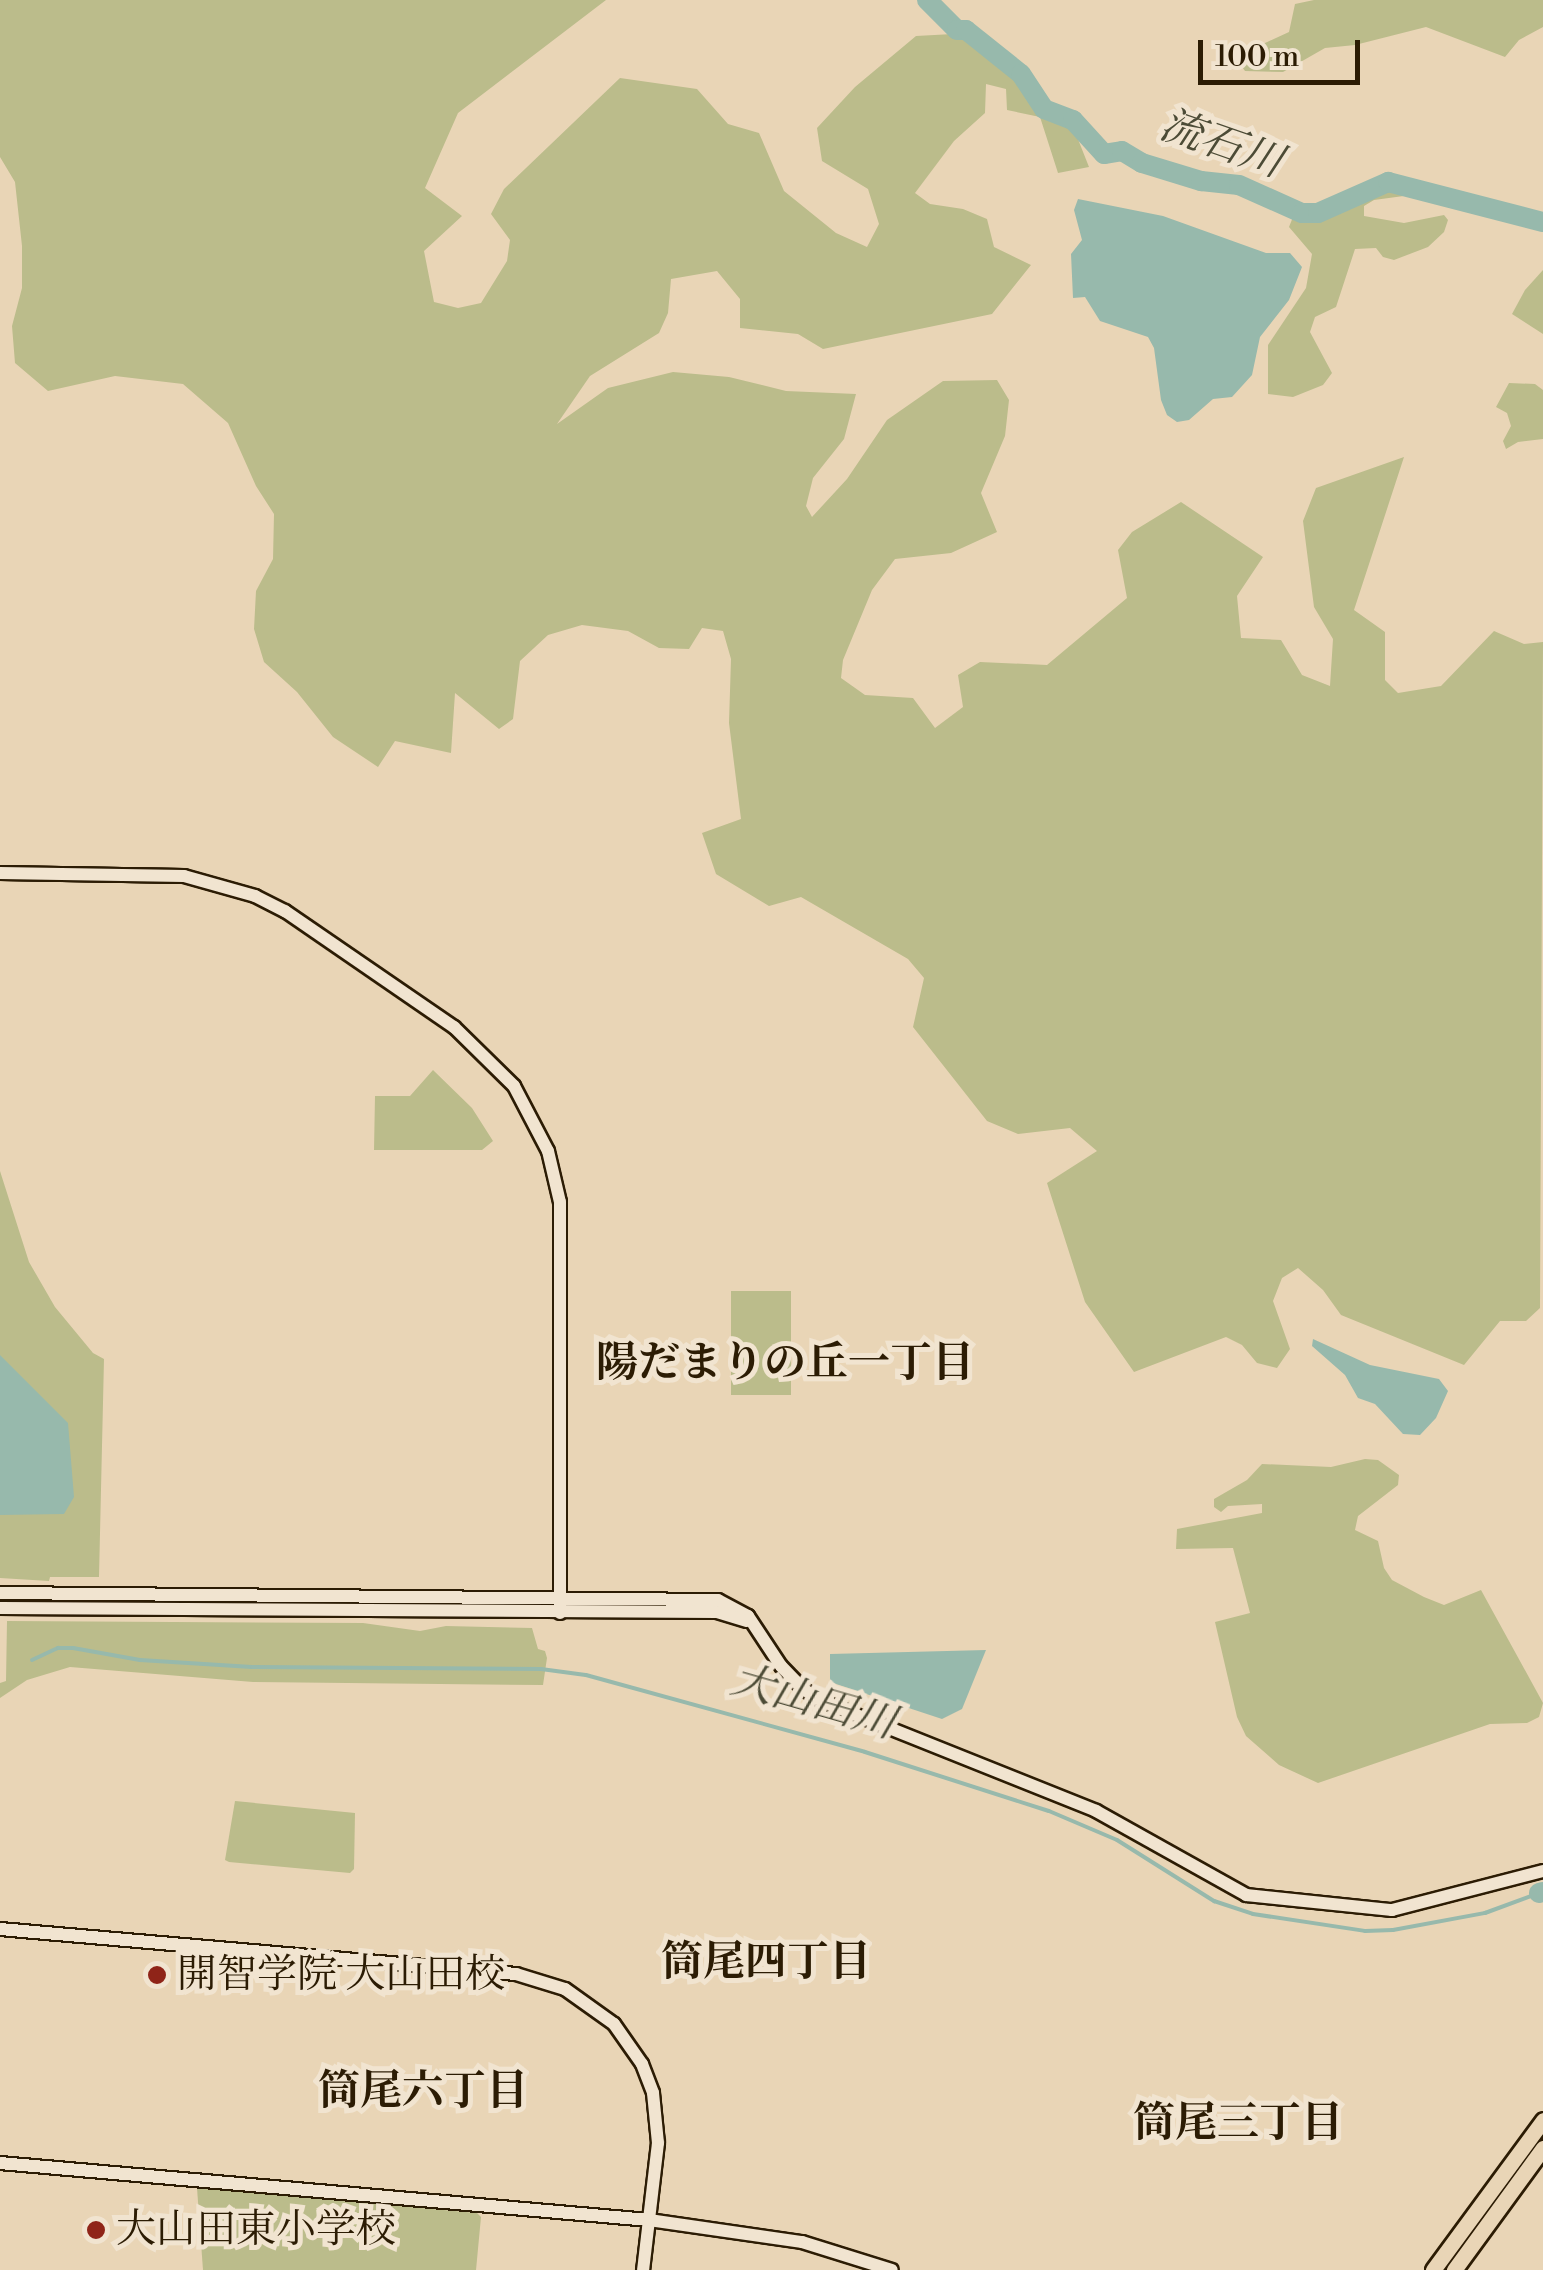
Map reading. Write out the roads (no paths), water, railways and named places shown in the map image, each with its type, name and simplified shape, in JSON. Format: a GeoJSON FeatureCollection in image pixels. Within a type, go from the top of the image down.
{"type":"FeatureCollection","features":[{"type":"Feature","properties":{"kind":"highway"},"geometry":{"type":"LineString","coordinates":[[1433,2270],[1543,2120]]}},
{"type":"Feature","properties":{"kind":"highway"},"geometry":{"type":"LineString","coordinates":[[1454,2270],[1543,2148]]}},
{"type":"Feature","properties":{"kind":"street"},"geometry":{"type":"LineString","coordinates":[[0,873],[184,876],[256,896],[285,911],[454,1027],[514,1086],[548,1152],[560,1202],[560,1613]]}},
{"type":"Feature","properties":{"kind":"street"},"geometry":{"type":"LineString","coordinates":[[0,1593],[699,1597],[731,1604],[757,1628],[793,1680],[824,1702],[1096,1811],[1246,1894],[1392,1910],[1543,1871]]}},
{"type":"Feature","properties":{"kind":"street"},"geometry":{"type":"LineString","coordinates":[[0,1608],[717,1612],[744,1619],[757,1628]]}},
{"type":"Feature","properties":{"kind":"street"},"geometry":{"type":"LineString","coordinates":[[0,1929],[516,1974],[564,1988],[614,2024],[648,2080],[658,2132],[643,2270]]}},
{"type":"Feature","properties":{"kind":"street"},"geometry":{"type":"LineString","coordinates":[[0,2163],[648,2220],[802,2242],[892,2270]]}},
{"type":"Feature","properties":{"kind":"waterway","name":"流石川"},"geometry":{"type":"LineString","coordinates":[[927,0],[957,30],[966,30],[1021,74],[1044,109],[1073,120],[1104,154],[1122,151],[1142,163],[1201,181],[1239,185],[1302,213],[1318,213],[1388,182],[1543,222]]}},
{"type":"Feature","properties":{"kind":"waterway","name":"大山田川"},"geometry":{"type":"LineString","coordinates":[[32,1660],[58,1648],[73,1648],[140,1660],[252,1667],[541,1669],[586,1675],[865,1752],[1049,1811],[1117,1840],[1214,1901],[1253,1914],[1365,1931],[1393,1930],[1485,1913],[1539,1893]]}},
{"type":"Feature","properties":{"kind":"waterway","name":"大山田川"},"geometry":{"type":"LineString","coordinates":[[1539,1893],[1543,1892]]}},
{"type":"Feature","properties":{"kind":"place","name":"開智学院 大山田校"},"geometry":{"type":"Point","coordinates":[157,1975]}},
{"type":"Feature","properties":{"kind":"place","name":"大山田東小学校"},"geometry":{"type":"Point","coordinates":[96,2230]}},
{"type":"Feature","properties":{"kind":"district","name":"陽だまりの丘一丁目"},"geometry":{"type":"Point","coordinates":[785,1364]}},
{"type":"Feature","properties":{"kind":"district","name":"筒尾四丁目"},"geometry":{"type":"Point","coordinates":[766,1963]}},
{"type":"Feature","properties":{"kind":"district","name":"筒尾六丁目"},"geometry":{"type":"Point","coordinates":[423,2092]}},
{"type":"Feature","properties":{"kind":"district","name":"筒尾三丁目"},"geometry":{"type":"Point","coordinates":[1238,2124]}}]}
